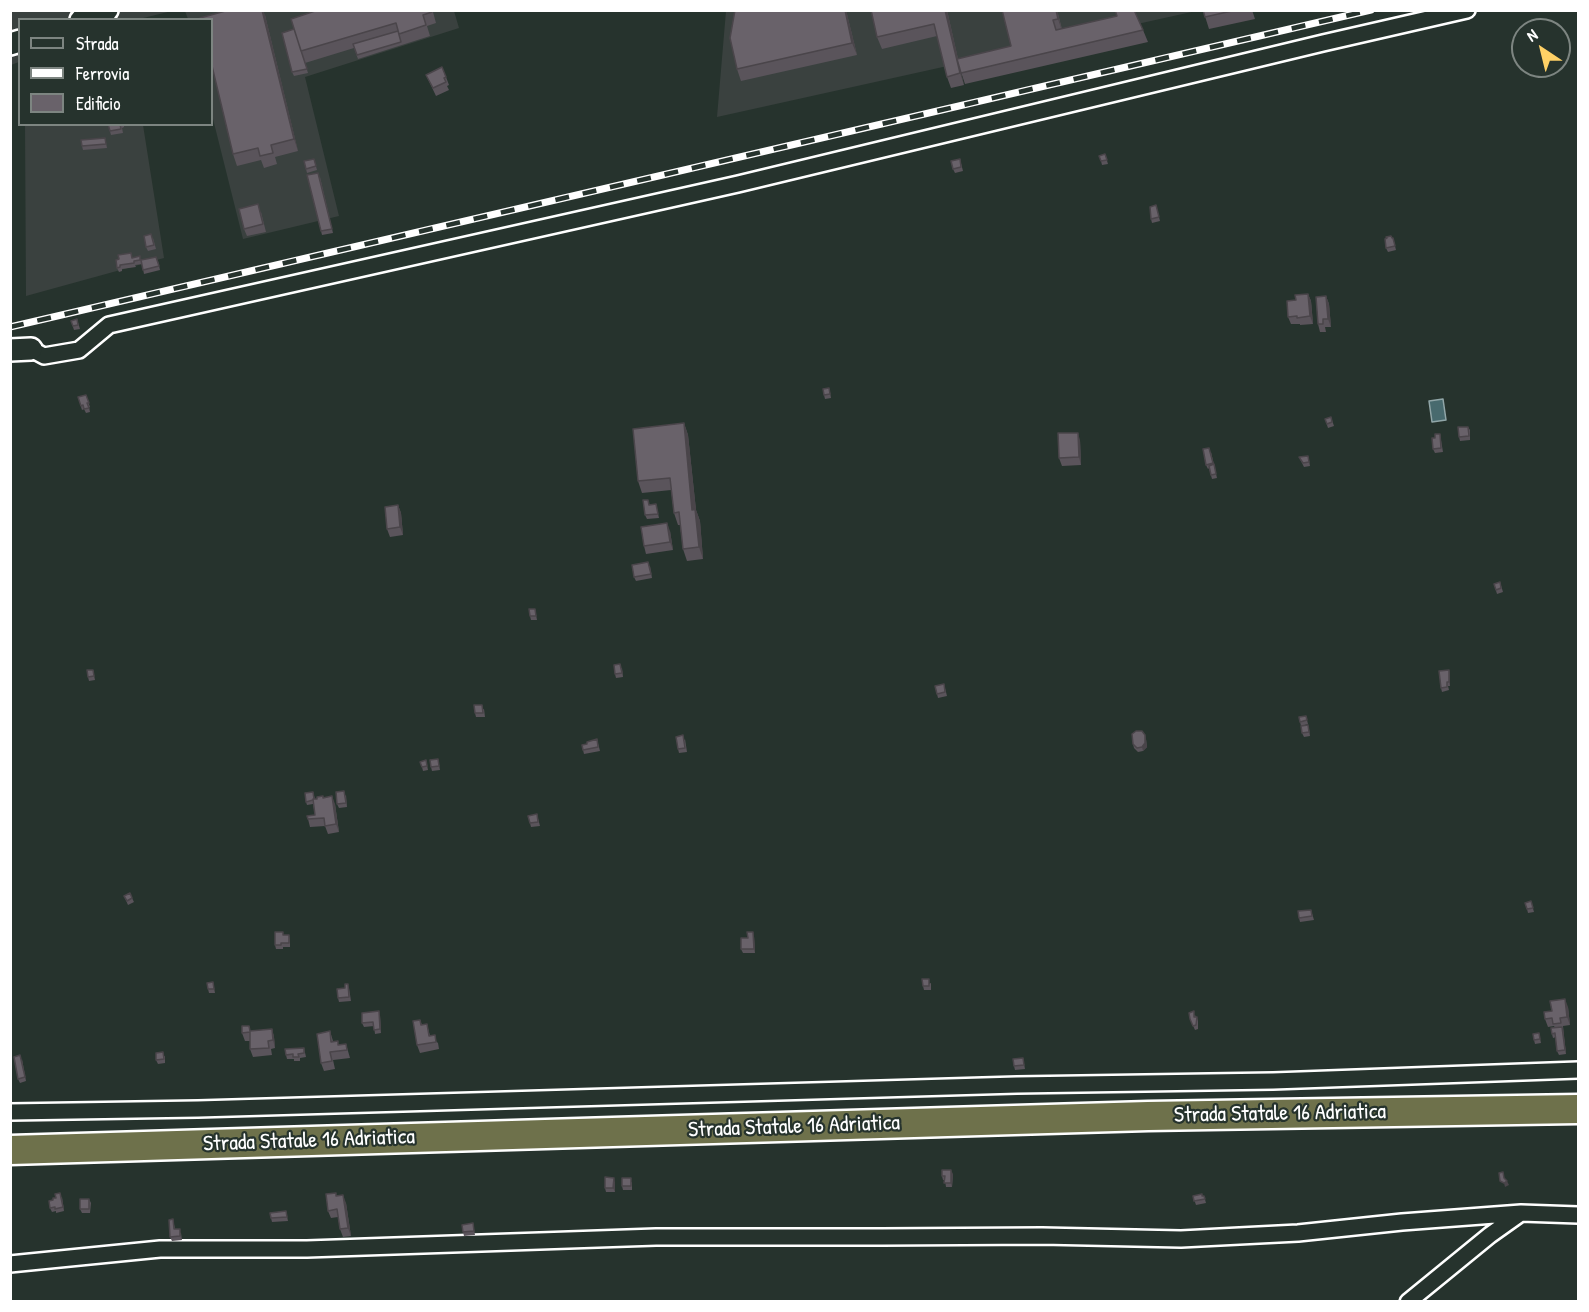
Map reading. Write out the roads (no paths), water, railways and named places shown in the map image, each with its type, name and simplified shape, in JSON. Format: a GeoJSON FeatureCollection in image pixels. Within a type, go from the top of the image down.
{"type":"FeatureCollection","features":[{"type":"Feature","properties":{"kind":"highway","name":"Strada Statale 16 Adriatica"},"geometry":{"type":"LineString","coordinates":[[10,1135],[1578,1094]]}},
{"type":"Feature","properties":{"kind":"highway","name":"Strada Statale 16 Adriatica"},"geometry":{"type":"LineString","coordinates":[[10,1150],[1148,1116],[1578,1109]]}},
{"type":"Feature","properties":{"kind":"main road"},"geometry":{"type":"LineString","coordinates":[[86,18],[107,10]]}},
{"type":"Feature","properties":{"kind":"street"},"geometry":{"type":"LineString","coordinates":[[21,349],[44,356],[79,350],[110,326],[738,184],[1467,10]]}},
{"type":"Feature","properties":{"kind":"street"},"geometry":{"type":"LineString","coordinates":[[10,1112],[1017,1085],[1273,1081],[1578,1070]]}},
{"type":"Feature","properties":{"kind":"street"},"geometry":{"type":"LineString","coordinates":[[1408,1302],[1490,1235],[1521,1213]]}},
{"type":"Feature","properties":{"kind":"street"},"geometry":{"type":"LineString","coordinates":[[10,1264],[160,1248],[306,1250],[656,1237],[1042,1236],[1181,1239],[1298,1233],[1521,1213],[1577,1214]]}},
{"type":"Feature","properties":{"kind":"water"},"geometry":{"type":"Polygon","coordinates":[[[1443,399],[1446,420],[1432,422],[1429,401],[1443,399]]]}},
{"type":"Feature","properties":{"kind":"railway"},"geometry":{"type":"LineString","coordinates":[[10,327],[1371,10]]}}]}
